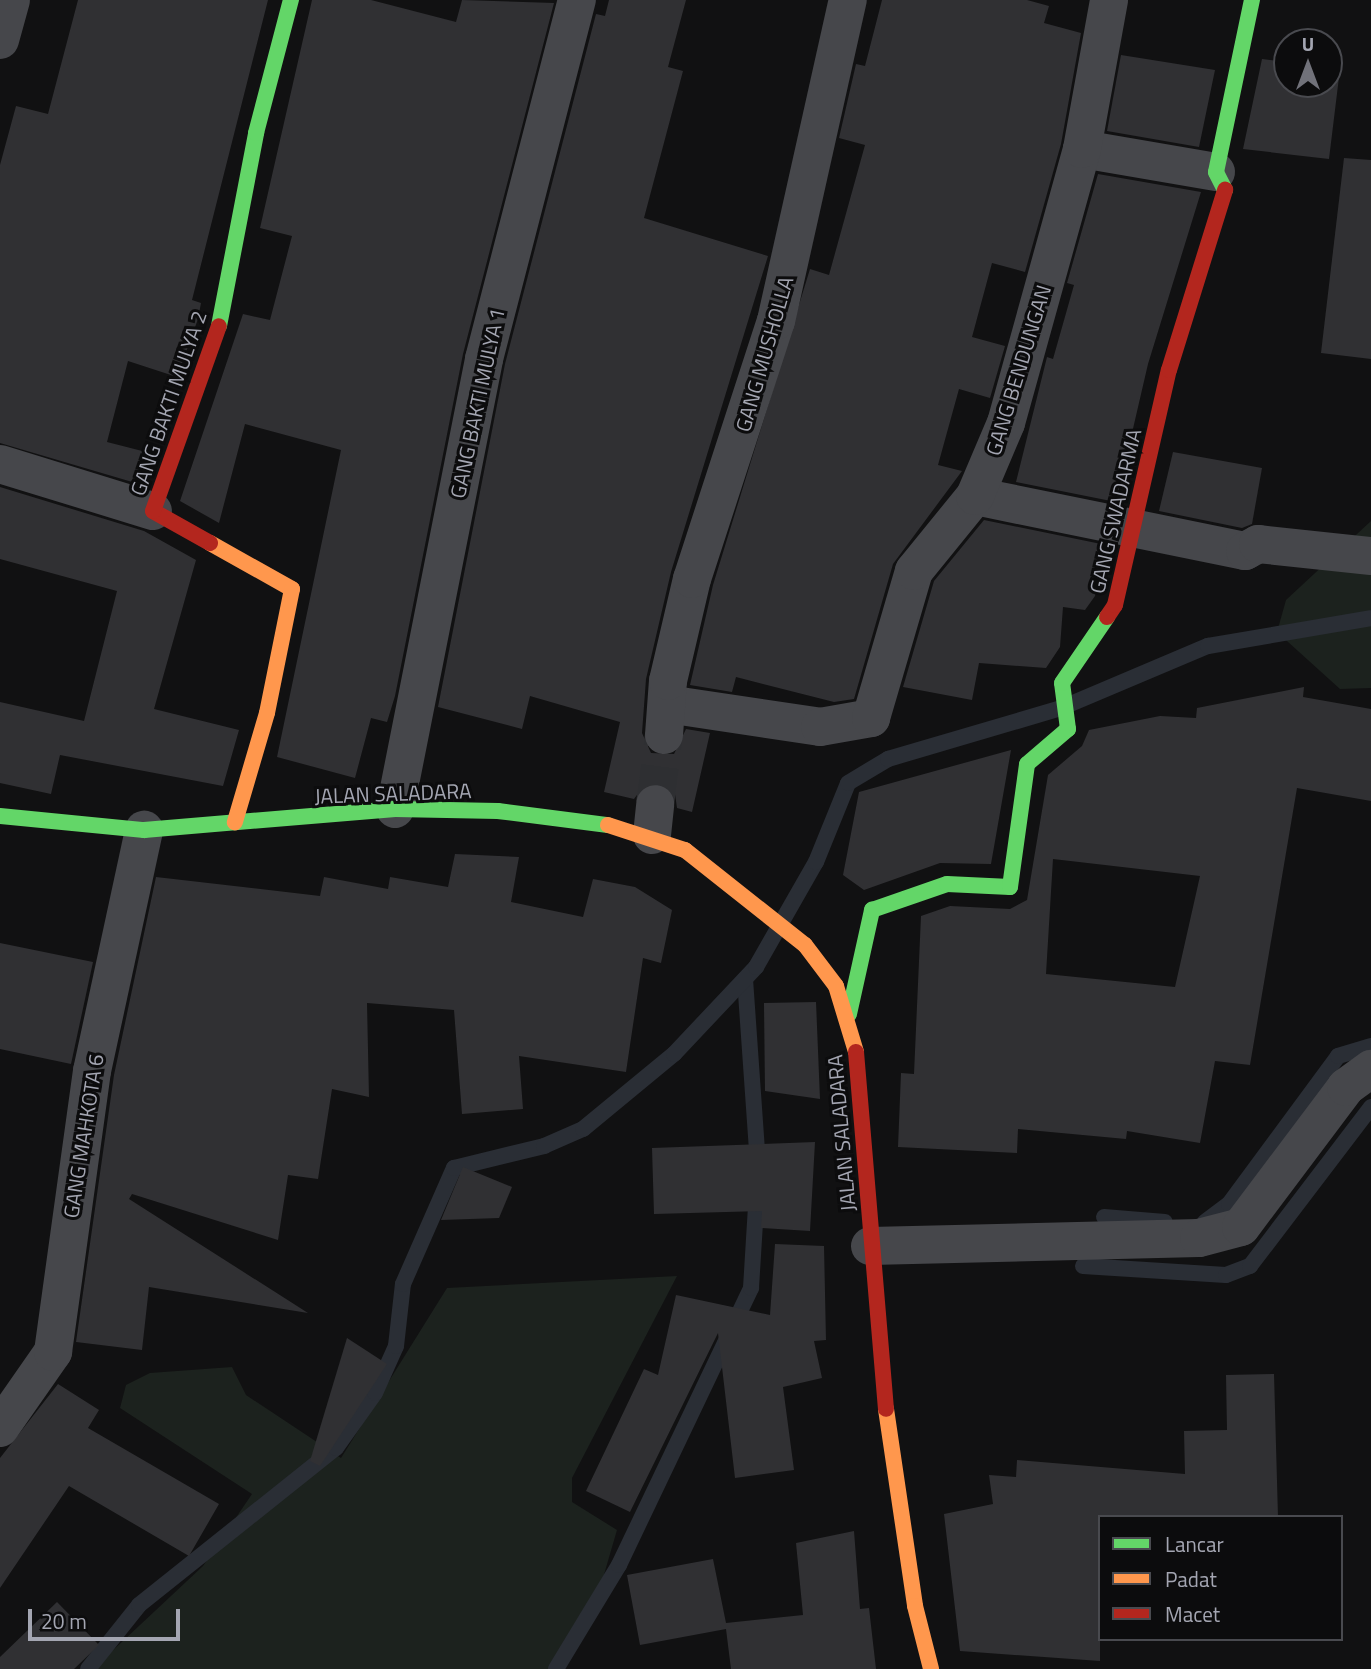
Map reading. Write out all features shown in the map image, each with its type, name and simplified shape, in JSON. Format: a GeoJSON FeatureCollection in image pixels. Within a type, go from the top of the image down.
{"type":"FeatureCollection","features":[{"type":"Feature","properties":{"kind":"street"},"geometry":{"type":"LineString","coordinates":[[0,40],[12,0]]}},
{"type":"Feature","properties":{"kind":"street","name":"GANG BAKTI MULYA 2"},"geometry":{"type":"LineString","coordinates":[[235,822],[267,713],[292,589],[153,511],[219,325],[256,133],[291,0]]}},
{"type":"Feature","properties":{"kind":"street","name":"GANG BAKTI MULYA 1"},"geometry":{"type":"LineString","coordinates":[[395,809],[484,359],[577,0]]}},
{"type":"Feature","properties":{"kind":"street","name":"GANG MUSHOLLA"},"geometry":{"type":"LineString","coordinates":[[665,719],[692,579],[776,321],[848,0]]}},
{"type":"Feature","properties":{"kind":"street","name":"GANG BENDUNGAN"},"geometry":{"type":"LineString","coordinates":[[665,719],[820,727],[861,725],[871,718],[914,571],[975,496],[1006,423],[1082,149],[1109,0]]}},
{"type":"Feature","properties":{"kind":"street","name":"GANG SWADARMA"},"geometry":{"type":"LineString","coordinates":[[849,1014],[872,910],[947,884],[1010,887],[1027,764],[1068,729],[1062,684],[1115,605],[1169,370],[1224,191],[1216,172],[1252,0]]}},
{"type":"Feature","properties":{"kind":"street"},"geometry":{"type":"LineString","coordinates":[[1082,149],[1216,172]]}},
{"type":"Feature","properties":{"kind":"street"},"geometry":{"type":"LineString","coordinates":[[0,464],[153,511]]}},
{"type":"Feature","properties":{"kind":"street"},"geometry":{"type":"LineString","coordinates":[[975,496],[1245,551],[1258,544],[1371,556]]}},
{"type":"Feature","properties":{"kind":"street","name":"JALAN SALADARA"},"geometry":{"type":"LineString","coordinates":[[0,816],[144,830],[395,809],[498,811],[654,820],[805,945],[836,986],[849,1014],[863,1089],[870,1246],[892,1448],[915,1606],[931,1669]]}},
{"type":"Feature","properties":{"kind":"street","name":"GANG MAHKOTA 6"},"geometry":{"type":"LineString","coordinates":[[0,1428],[53,1352],[92,1071],[144,830]]}},
{"type":"Feature","properties":{"kind":"street"},"geometry":{"type":"LineString","coordinates":[[870,1246],[1199,1238],[1241,1227],[1346,1087],[1371,1069]]}},
{"type":"Feature","properties":{"kind":"shaded area"},"geometry":{"type":"Polygon","coordinates":[[[1371,521],[1371,688],[1340,689],[1277,632],[1286,600],[1371,521]]]}},
{"type":"Feature","properties":{"kind":"shaded area"},"geometry":{"type":"Polygon","coordinates":[[[677,1276],[572,1478],[572,1502],[617,1530],[596,1602],[561,1669],[93,1669],[203,1566],[252,1494],[120,1408],[126,1385],[150,1373],[232,1367],[246,1395],[341,1458],[447,1288],[677,1276]]]}},
{"type":"Feature","properties":{"kind":"building"},"geometry":{"type":"Polygon","coordinates":[[[78,0],[268,0],[192,300],[201,303],[198,319],[177,377],[128,361],[107,442],[150,453],[139,484],[0,443],[0,165],[16,106],[48,114],[78,0]]]}},
{"type":"Feature","properties":{"kind":"building"},"geometry":{"type":"Polygon","coordinates":[[[312,0],[371,0],[456,22],[462,0],[554,3],[463,354],[395,696],[387,722],[371,718],[355,778],[277,757],[341,450],[245,424],[219,523],[180,501],[243,314],[270,320],[292,236],[260,228],[312,0]]]}},
{"type":"Feature","properties":{"kind":"building"},"geometry":{"type":"Polygon","coordinates":[[[609,0],[686,0],[668,67],[683,71],[644,218],[768,256],[671,572],[646,679],[642,733],[651,753],[674,754],[686,729],[710,733],[692,812],[677,808],[675,794],[658,782],[645,784],[634,799],[604,792],[620,722],[530,696],[522,729],[438,707],[505,364],[596,14],[605,16],[609,0]]]}},
{"type":"Feature","properties":{"kind":"building"},"geometry":{"type":"Polygon","coordinates":[[[882,0],[1027,0],[1049,6],[1044,23],[1081,33],[1061,144],[1025,272],[992,263],[972,337],[1005,346],[990,398],[959,389],[938,465],[962,471],[893,564],[854,699],[834,702],[736,677],[732,692],[690,685],[713,585],[810,269],[829,275],[865,145],[839,138],[856,64],[865,66],[882,0]]]}},
{"type":"Feature","properties":{"kind":"building"},"geometry":{"type":"Polygon","coordinates":[[[1121,55],[1215,70],[1199,147],[1107,131],[1121,55]]]}},
{"type":"Feature","properties":{"kind":"building"},"geometry":{"type":"Polygon","coordinates":[[[1262,59],[1273,60],[1273,98],[1336,98],[1329,159],[1243,149],[1262,59]]]}},
{"type":"Feature","properties":{"kind":"building"},"geometry":{"type":"Polygon","coordinates":[[[1344,158],[1371,160],[1371,359],[1321,353],[1344,158]]]}},
{"type":"Feature","properties":{"kind":"building"},"geometry":{"type":"Polygon","coordinates":[[[1098,174],[1201,192],[1148,364],[1116,502],[1016,482],[1047,357],[1053,359],[1074,285],[1067,283],[1098,174]]]}},
{"type":"Feature","properties":{"kind":"building"},"geometry":{"type":"Polygon","coordinates":[[[1173,452],[1262,468],[1252,524],[1242,528],[1159,511],[1173,452]]]}},
{"type":"Feature","properties":{"kind":"building"},"geometry":{"type":"Polygon","coordinates":[[[0,487],[144,531],[196,560],[154,709],[239,730],[223,786],[60,755],[51,794],[0,783],[0,702],[84,721],[117,591],[0,559],[0,487]]]}},
{"type":"Feature","properties":{"kind":"building"},"geometry":{"type":"Polygon","coordinates":[[[984,520],[1106,545],[1095,596],[1085,610],[1063,607],[1060,647],[1046,668],[979,663],[972,700],[903,687],[934,581],[984,520]]]}},
{"type":"Feature","properties":{"kind":"building"},"geometry":{"type":"Polygon","coordinates":[[[1304,687],[1303,697],[1371,709],[1371,801],[1297,788],[1250,1065],[1215,1061],[1200,1143],[1127,1131],[1126,1139],[1018,1129],[1017,1153],[898,1147],[901,1073],[914,1074],[921,916],[950,906],[1010,909],[1027,900],[1048,775],[1082,746],[1089,730],[1160,716],[1196,718],[1197,708],[1304,687]],[[1053,859],[1046,974],[1175,987],[1200,876],[1053,859]]]}},
{"type":"Feature","properties":{"kind":"building"},"geometry":{"type":"Polygon","coordinates":[[[1011,750],[991,864],[940,863],[864,890],[843,875],[859,792],[1011,750]]]}},
{"type":"Feature","properties":{"kind":"building"},"geometry":{"type":"Polygon","coordinates":[[[455,854],[519,857],[511,902],[583,917],[593,879],[635,887],[672,910],[661,963],[643,958],[626,1072],[519,1056],[523,1109],[462,1114],[454,1010],[367,1003],[369,1097],[332,1089],[318,1179],[288,1175],[278,1240],[132,1194],[129,1199],[308,1313],[149,1287],[142,1350],[76,1342],[114,1075],[156,877],[320,896],[324,877],[388,889],[390,877],[448,887],[455,854]]]}},
{"type":"Feature","properties":{"kind":"building"},"geometry":{"type":"Polygon","coordinates":[[[0,943],[93,962],[71,1064],[0,1049],[0,943]]]}},
{"type":"Feature","properties":{"kind":"building"},"geometry":{"type":"Polygon","coordinates":[[[816,1002],[820,1099],[765,1091],[764,1003],[816,1002]]]}},
{"type":"Feature","properties":{"kind":"building"},"geometry":{"type":"Polygon","coordinates":[[[815,1142],[810,1231],[761,1228],[762,1211],[654,1214],[652,1148],[815,1142]]]}},
{"type":"Feature","properties":{"kind":"building"},"geometry":{"type":"Polygon","coordinates":[[[463,1167],[512,1187],[499,1218],[441,1220],[463,1167]]]}},
{"type":"Feature","properties":{"kind":"building"},"geometry":{"type":"Polygon","coordinates":[[[775,1244],[824,1246],[826,1340],[814,1341],[822,1378],[783,1387],[794,1470],[735,1478],[718,1333],[630,1512],[586,1491],[644,1369],[658,1375],[676,1295],[770,1315],[775,1244]]]}},
{"type":"Feature","properties":{"kind":"building"},"geometry":{"type":"Polygon","coordinates":[[[347,1338],[387,1364],[320,1466],[310,1461],[347,1338]]]}},
{"type":"Feature","properties":{"kind":"building"},"geometry":{"type":"Polygon","coordinates":[[[1274,1374],[1278,1515],[1098,1515],[1100,1661],[960,1651],[944,1514],[993,1504],[989,1475],[1016,1477],[1017,1460],[1185,1474],[1184,1431],[1227,1430],[1226,1375],[1274,1374]]]}},
{"type":"Feature","properties":{"kind":"building"},"geometry":{"type":"Polygon","coordinates":[[[58,1384],[99,1410],[88,1428],[219,1504],[189,1556],[69,1486],[0,1588],[0,1458],[58,1384]]]}},
{"type":"Feature","properties":{"kind":"building"},"geometry":{"type":"Polygon","coordinates":[[[854,1531],[860,1609],[869,1608],[876,1669],[731,1669],[726,1629],[640,1645],[627,1575],[713,1559],[726,1623],[803,1615],[796,1543],[854,1531]]]}},
{"type":"Feature","properties":{"kind":"building"},"geometry":{"type":"Polygon","coordinates":[[[57,1602],[99,1645],[74,1669],[0,1669],[0,1657],[57,1602]]]}},
{"type":"Feature","properties":{"kind":"waterway"},"geometry":{"type":"LineString","coordinates":[[88,1669],[139,1605],[336,1448],[375,1393],[396,1346],[403,1284],[454,1168],[544,1146],[583,1129],[674,1054],[756,967],[816,862],[848,783],[888,759],[1061,708],[1208,646],[1371,618]]}},
{"type":"Feature","properties":{"kind":"waterway"},"geometry":{"type":"LineString","coordinates":[[745,979],[758,1165]]}},
{"type":"Feature","properties":{"kind":"waterway"},"geometry":{"type":"LineString","coordinates":[[1205,1222],[1229,1204],[1338,1056],[1371,1046]]}},
{"type":"Feature","properties":{"kind":"waterway"},"geometry":{"type":"LineString","coordinates":[[1083,1266],[1226,1275],[1250,1266],[1371,1107]]}},
{"type":"Feature","properties":{"kind":"waterway"},"geometry":{"type":"LineString","coordinates":[[556,1669],[619,1565],[751,1288],[757,1191]]}},
{"type":"Feature","properties":{"kind":"waterway"},"geometry":{"type":"LineString","coordinates":[[1104,1217],[1165,1222]]}},
{"type":"Feature","properties":{"kind":"tunnel"},"geometry":{"type":"LineString","coordinates":[[655,804],[664,735]]}},
{"type":"Feature","properties":{"kind":"traffic: fast"},"geometry":{"type":"LineString","coordinates":[[219,326],[256,133],[291,0]]}},
{"type":"Feature","properties":{"kind":"traffic: fast"},"geometry":{"type":"LineString","coordinates":[[1225,190],[1216,172],[1252,0]]}},
{"type":"Feature","properties":{"kind":"traffic: fast"},"geometry":{"type":"LineString","coordinates":[[849,1014],[872,910],[947,884],[1010,887],[1027,764],[1068,729],[1062,683],[1107,617]]}},
{"type":"Feature","properties":{"kind":"traffic: fast"},"geometry":{"type":"LineString","coordinates":[[0,816],[144,830],[395,809],[498,811],[608,825]]}},
{"type":"Feature","properties":{"kind":"traffic: slow"},"geometry":{"type":"LineString","coordinates":[[210,543],[292,589],[267,713],[235,822]]}},
{"type":"Feature","properties":{"kind":"traffic: slow"},"geometry":{"type":"LineString","coordinates":[[608,825],[685,850],[805,945],[836,986],[856,1052]]}},
{"type":"Feature","properties":{"kind":"traffic: slow"},"geometry":{"type":"LineString","coordinates":[[886,1409],[915,1606],[931,1669]]}},
{"type":"Feature","properties":{"kind":"traffic: jam"},"geometry":{"type":"LineString","coordinates":[[1107,617],[1115,605],[1169,370],[1225,190]]}},
{"type":"Feature","properties":{"kind":"traffic: jam"},"geometry":{"type":"LineString","coordinates":[[210,543],[153,511],[219,326]]}},
{"type":"Feature","properties":{"kind":"traffic: jam"},"geometry":{"type":"LineString","coordinates":[[856,1052],[886,1409]]}}]}
